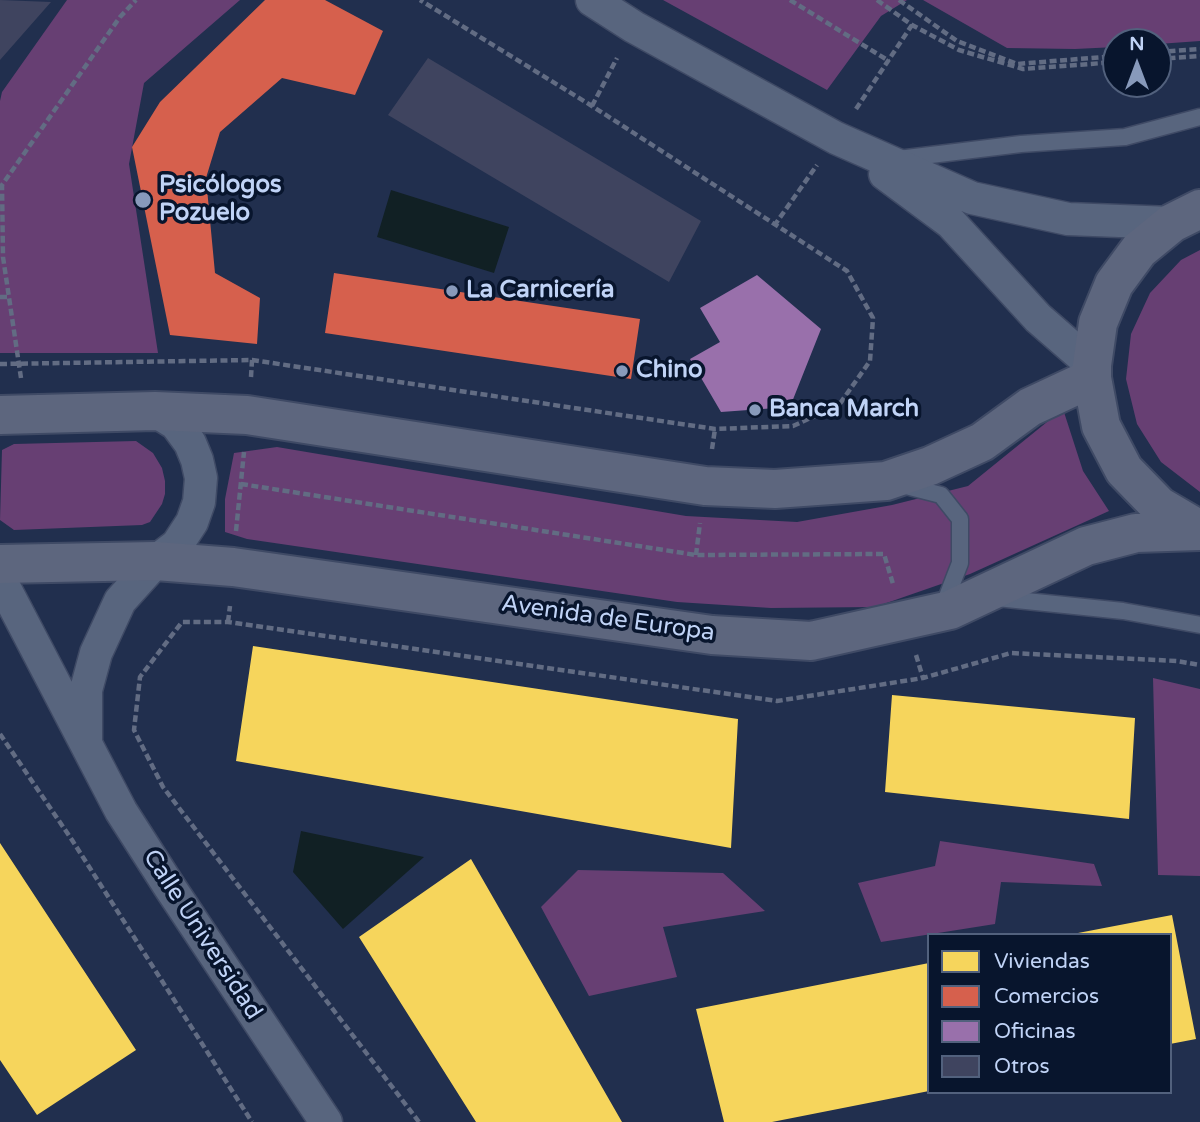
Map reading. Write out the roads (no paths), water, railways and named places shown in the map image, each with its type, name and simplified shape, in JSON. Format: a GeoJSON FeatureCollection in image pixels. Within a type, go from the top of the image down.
{"type":"FeatureCollection","features":[{"type":"Feature","properties":{"kind":"street"},"geometry":{"type":"LineString","coordinates":[[592,0],[634,27],[836,138],[972,198],[1068,219],[1186,216]]}},
{"type":"Feature","properties":{"kind":"street"},"geometry":{"type":"LineString","coordinates":[[836,138],[951,223],[1038,318],[1092,371]]}},
{"type":"Feature","properties":{"kind":"street"},"geometry":{"type":"LineString","coordinates":[[1186,216],[1139,250],[1114,284],[1098,323],[1092,371],[1101,426],[1124,470],[1158,506],[1200,530]]}},
{"type":"Feature","properties":{"kind":"street"},"geometry":{"type":"LineString","coordinates":[[14,414],[155,411],[247,415],[705,486],[775,489],[886,481],[930,466],[982,442],[1030,407],[1092,371]]}},
{"type":"Feature","properties":{"kind":"street","name":"Calle Universidad"},"geometry":{"type":"LineString","coordinates":[[86,744],[86,690],[96,653],[120,601],[156,561],[177,545],[192,522],[199,502],[201,478],[190,443],[176,424],[155,411]]}},
{"type":"Feature","properties":{"kind":"street","name":"Avenida de Europa"},"geometry":{"type":"LineString","coordinates":[[0,564],[156,561],[233,567],[712,635],[811,641],[940,613],[981,597],[1086,546],[1136,533],[1200,530]]}},
{"type":"Feature","properties":{"kind":"street","name":"Calle Universidad"},"geometry":{"type":"LineString","coordinates":[[0,579],[121,811],[326,1122]]}},
{"type":"Feature","properties":{"kind":"lane"},"geometry":{"type":"LineString","coordinates":[[886,160],[1021,144],[1125,137],[1200,117]]}},
{"type":"Feature","properties":{"kind":"lane"},"geometry":{"type":"LineString","coordinates":[[886,481],[941,495],[960,519],[960,563],[940,613]]}},
{"type":"Feature","properties":{"kind":"lane"},"geometry":{"type":"LineString","coordinates":[[981,597],[1123,611],[1200,625]]}},
{"type":"Feature","properties":{"kind":"place","name":"Psicólogos Pozuelo"},"geometry":{"type":"Point","coordinates":[143,200]}},
{"type":"Feature","properties":{"kind":"place","name":"La Carnicería"},"geometry":{"type":"Point","coordinates":[452,291]}},
{"type":"Feature","properties":{"kind":"place","name":"Chino"},"geometry":{"type":"Point","coordinates":[622,371]}},
{"type":"Feature","properties":{"kind":"place","name":"Banca March"},"geometry":{"type":"Point","coordinates":[755,410]}}]}
